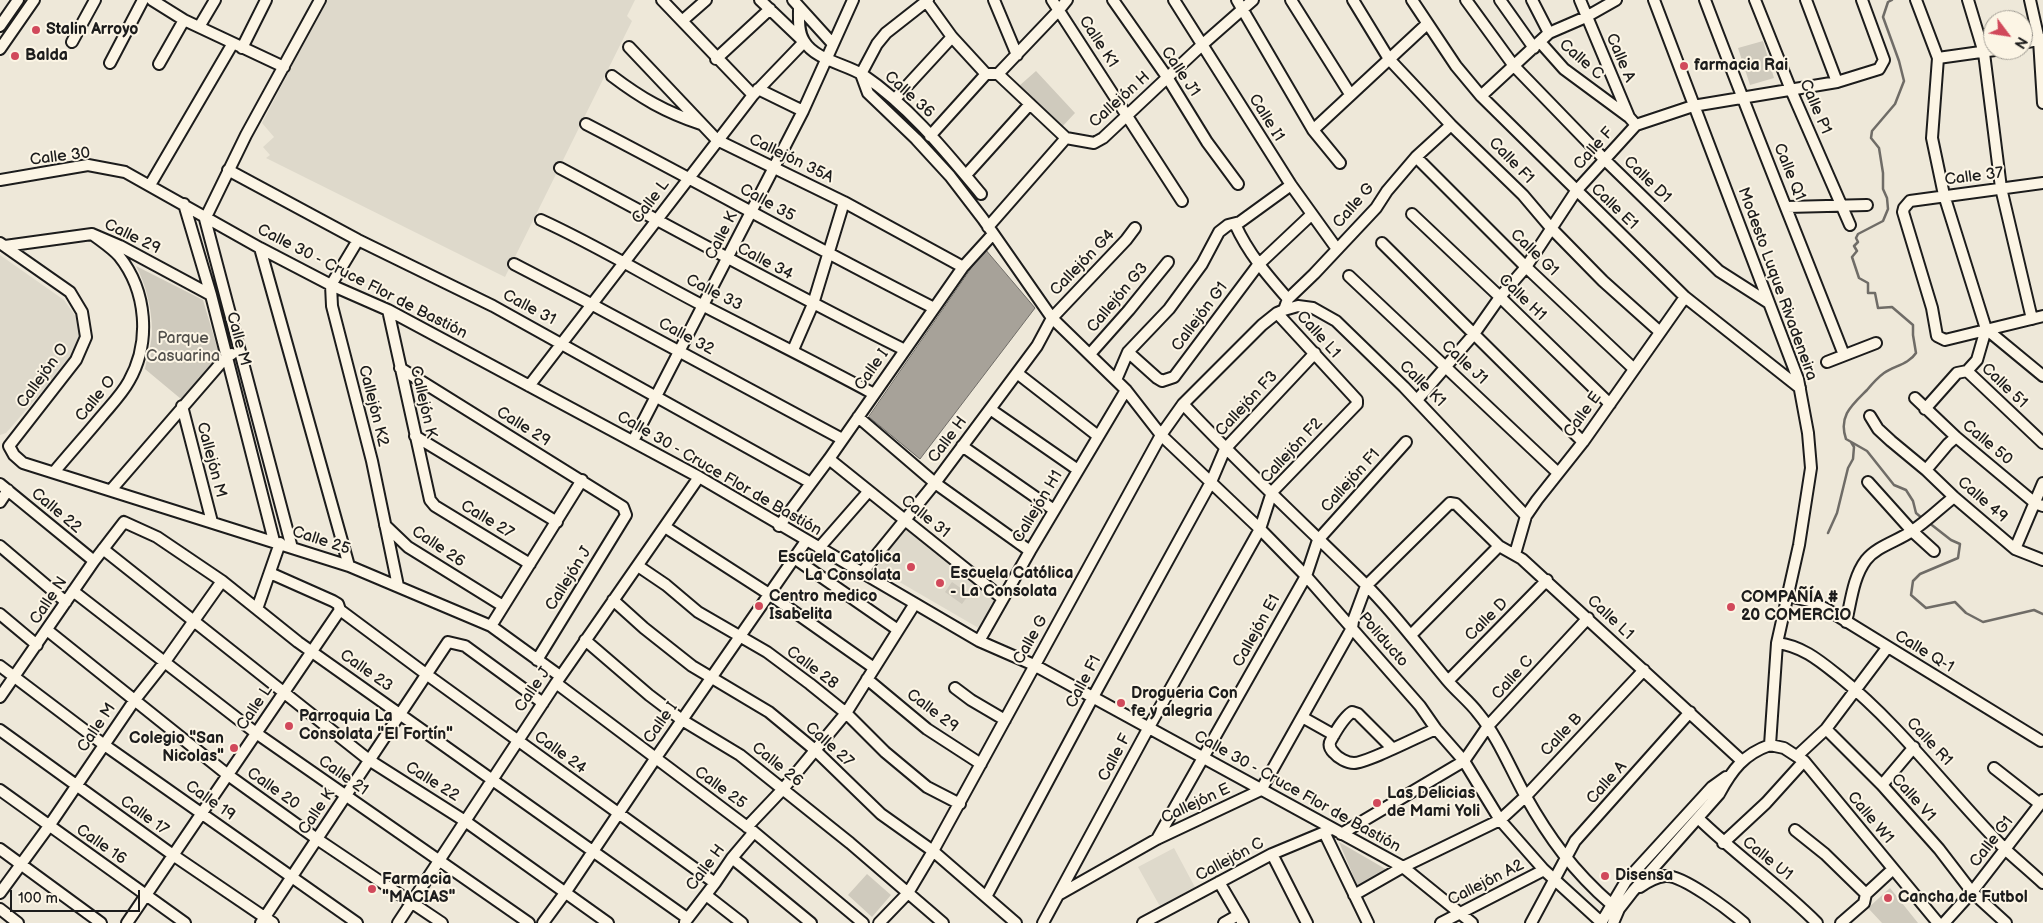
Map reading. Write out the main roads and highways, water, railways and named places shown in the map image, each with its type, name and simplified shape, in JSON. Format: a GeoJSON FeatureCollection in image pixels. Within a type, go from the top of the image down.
{"type":"FeatureCollection","features":[{"type":"Feature","properties":{"kind":"waterway"},"geometry":{"type":"LineString","coordinates":[[1892,0],[1888,2],[1883,17],[1904,81],[1895,104],[1872,131],[1871,138],[1879,148],[1883,173],[1883,189],[1887,198],[1888,209],[1883,221],[1858,234],[1856,238],[1858,242],[1854,246],[1857,251],[1852,257],[1859,278],[1868,283],[1868,293],[1875,293],[1878,308],[1892,307],[1913,325],[1916,353],[1909,360],[1881,375],[1856,401],[1845,417],[1844,431],[1846,439],[1867,451],[1894,485],[1906,490],[1913,501],[1916,513],[1923,519]]}},
{"type":"Feature","properties":{"kind":"waterway"},"geometry":{"type":"LineString","coordinates":[[1828,533],[1837,513],[1848,468],[1853,459],[1854,447],[1851,442]]}},
{"type":"Feature","properties":{"kind":"waterway"},"geometry":{"type":"LineString","coordinates":[[1928,522],[1951,540],[1960,544],[1958,558],[1920,574],[1913,581],[1911,595],[1926,608],[1955,602],[1966,613],[1983,622],[2034,610],[2043,614]]}},
{"type":"Feature","properties":{"kind":"place","name":"Stalin Arroyo"},"geometry":{"type":"Point","coordinates":[36,30]}},
{"type":"Feature","properties":{"kind":"place","name":"Balda"},"geometry":{"type":"Point","coordinates":[15,56]}},
{"type":"Feature","properties":{"kind":"place","name":"farmacia Rai"},"geometry":{"type":"Point","coordinates":[1684,66]}},
{"type":"Feature","properties":{"kind":"place","name":"Escuela Catolica La Consolata"},"geometry":{"type":"Point","coordinates":[911,567]}},
{"type":"Feature","properties":{"kind":"place","name":"Escuela Católica - La Consolata"},"geometry":{"type":"Point","coordinates":[940,583]}},
{"type":"Feature","properties":{"kind":"place","name":"Centro medico Isabelita"},"geometry":{"type":"Point","coordinates":[759,606]}},
{"type":"Feature","properties":{"kind":"place","name":"COMPAÑÍA # 20 COMERCIO"},"geometry":{"type":"Point","coordinates":[1731,607]}},
{"type":"Feature","properties":{"kind":"place","name":"Drogueria Con fe y alegria"},"geometry":{"type":"Point","coordinates":[1121,703]}},
{"type":"Feature","properties":{"kind":"place","name":"Parroquia La Consolata \"El Fortín\""},"geometry":{"type":"Point","coordinates":[289,726]}},
{"type":"Feature","properties":{"kind":"place","name":"Colegio \"San Nicolas\""},"geometry":{"type":"Point","coordinates":[234,748]}},
{"type":"Feature","properties":{"kind":"place","name":"Las Delicias de Mami Yoli"},"geometry":{"type":"Point","coordinates":[1377,803]}},
{"type":"Feature","properties":{"kind":"place","name":"Disensa"},"geometry":{"type":"Point","coordinates":[1605,876]}},
{"type":"Feature","properties":{"kind":"place","name":"Farmacia \"MACIAS\""},"geometry":{"type":"Point","coordinates":[372,889]}},
{"type":"Feature","properties":{"kind":"place","name":"Cancha de Futbol"},"geometry":{"type":"Point","coordinates":[1888,898]}},
{"type":"Feature","properties":{"kind":"park label","name":"Parque Casuarina"},"geometry":{"type":"Point","coordinates":[183,348]}}]}
